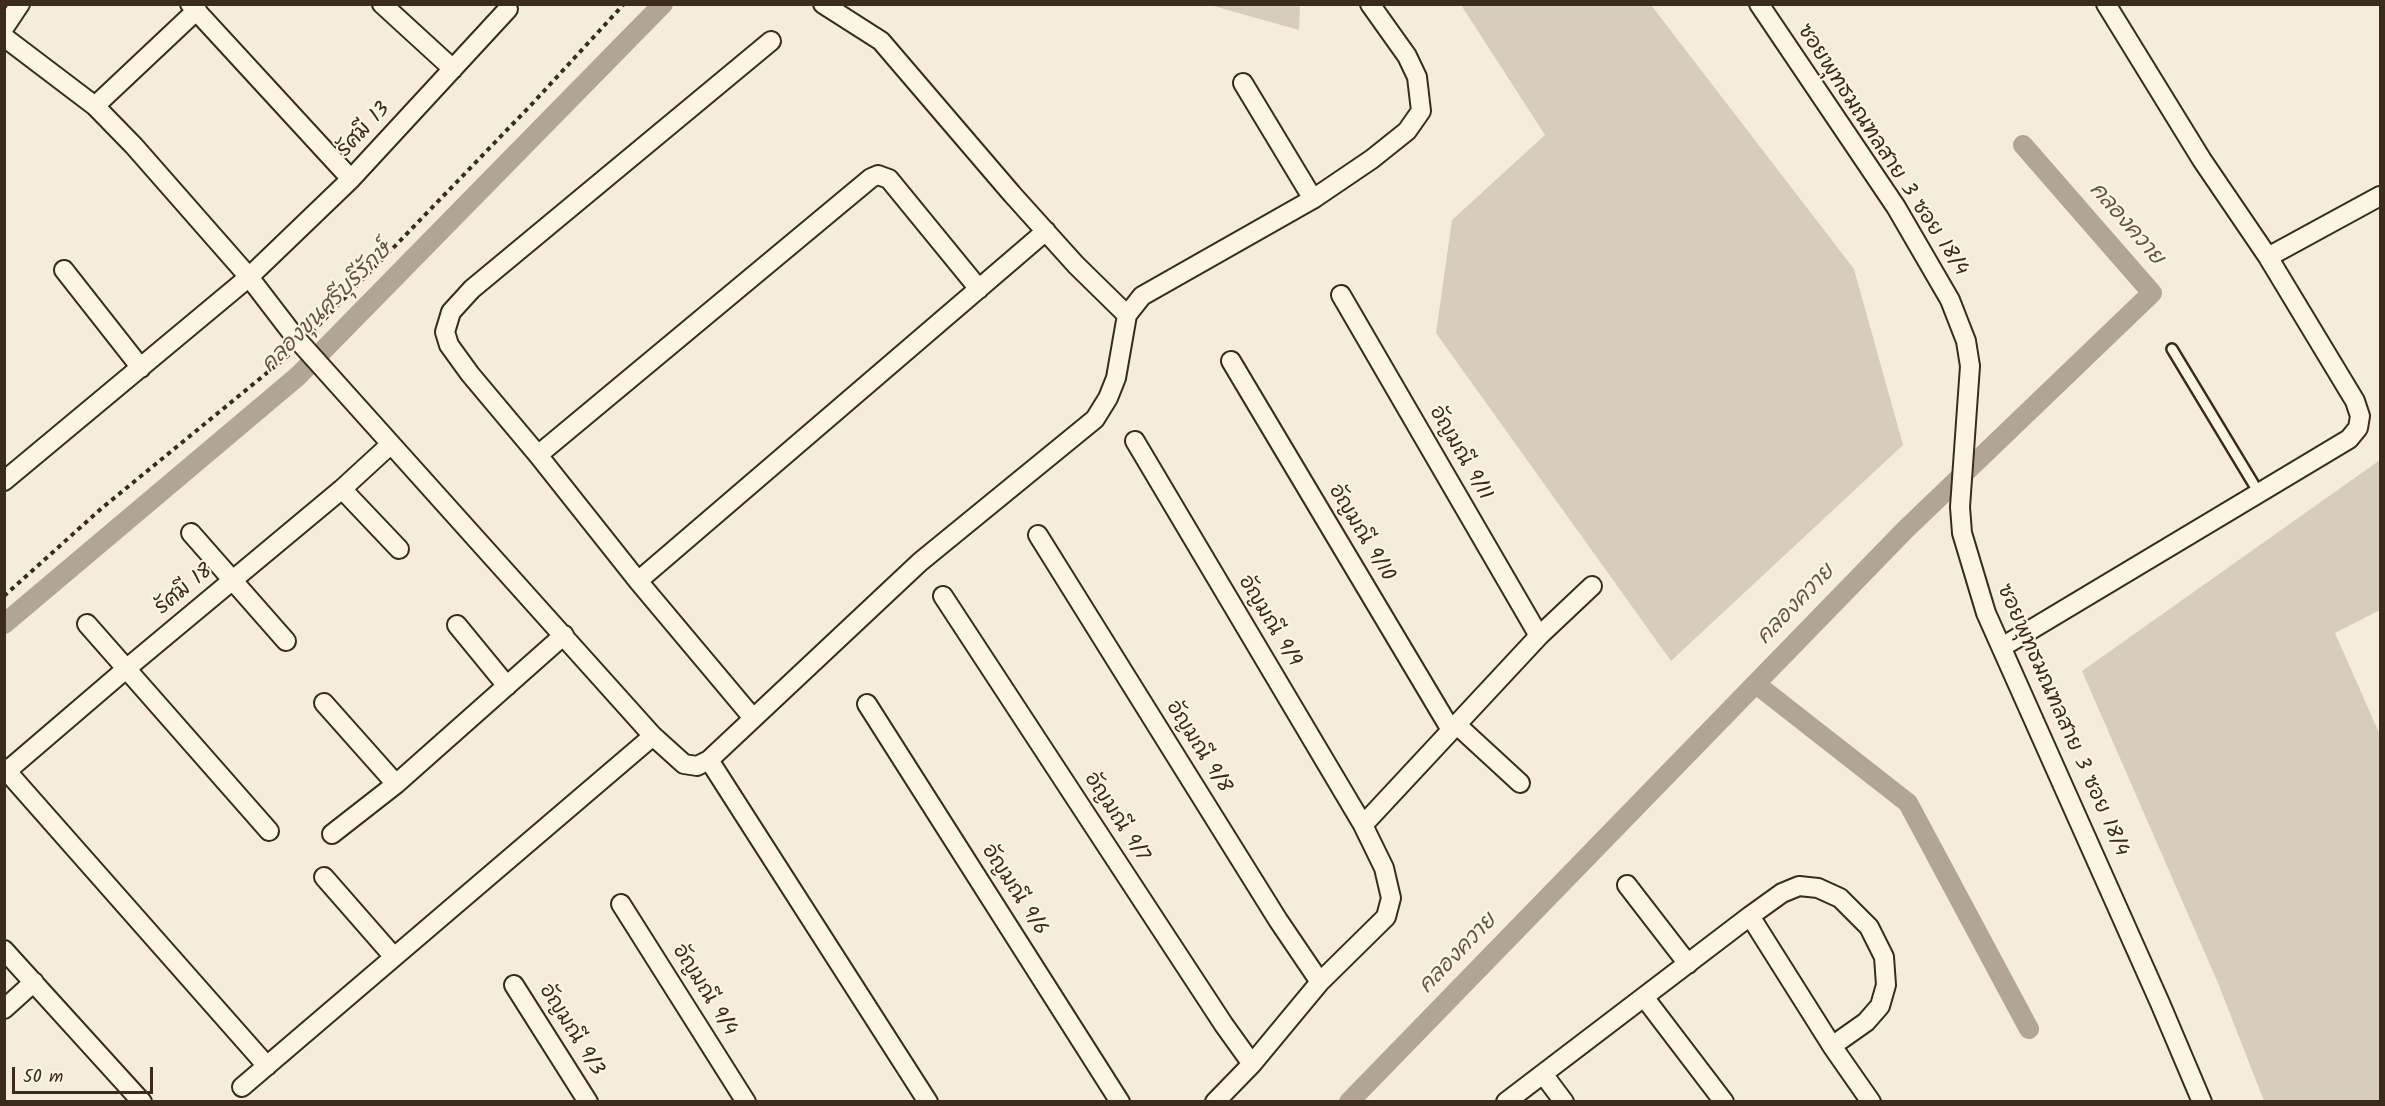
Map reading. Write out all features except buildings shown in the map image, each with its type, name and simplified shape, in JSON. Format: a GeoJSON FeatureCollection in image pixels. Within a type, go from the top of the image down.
{"type":"FeatureCollection","features":[{"type":"Feature","properties":{"kind":"street"},"geometry":{"type":"LineString","coordinates":[[4,28],[20,4]]}},
{"type":"Feature","properties":{"kind":"street"},"geometry":{"type":"LineString","coordinates":[[382,4],[453,69]]}},
{"type":"Feature","properties":{"kind":"street"},"geometry":{"type":"LineString","coordinates":[[823,4],[881,40],[1012,194],[1127,315]]}},
{"type":"Feature","properties":{"kind":"street"},"geometry":{"type":"LineString","coordinates":[[4,37],[95,106],[134,146],[249,278],[297,343],[322,366],[653,736],[684,764],[697,766],[709,760],[920,562],[1095,419],[1108,398],[1116,378],[1127,315],[1142,296],[1313,199],[1372,159],[1407,131],[1421,111],[1417,77],[1407,56],[1370,4]]}},
{"type":"Feature","properties":{"kind":"street","name":"ซอยพุทธมณฑลสาย 3 ซอย 18/4"},"geometry":{"type":"LineString","coordinates":[[1759,4],[1896,207],[1950,300],[1966,342],[1970,366],[1960,507],[1962,533],[1983,604],[2202,1101]]}},
{"type":"Feature","properties":{"kind":"street"},"geometry":{"type":"LineString","coordinates":[[2002,647],[2349,439],[2358,428],[2360,416],[2355,401],[2268,257],[2202,160],[2106,4]]}},
{"type":"Feature","properties":{"kind":"street"},"geometry":{"type":"LineString","coordinates":[[95,106],[194,7],[351,179]]}},
{"type":"Feature","properties":{"kind":"street","name":"รัศมี 13"},"geometry":{"type":"LineString","coordinates":[[6,477],[249,278],[351,179],[508,9]]}},
{"type":"Feature","properties":{"kind":"street"},"geometry":{"type":"LineString","coordinates":[[753,718],[470,374],[448,345],[445,332],[451,312],[472,289],[771,41]]}},
{"type":"Feature","properties":{"kind":"street"},"geometry":{"type":"LineString","coordinates":[[1243,83],[1313,199]]}},
{"type":"Feature","properties":{"kind":"street"},"geometry":{"type":"LineString","coordinates":[[538,455],[871,178],[878,175],[889,179],[979,290]]}},
{"type":"Feature","properties":{"kind":"street"},"geometry":{"type":"LineString","coordinates":[[2268,257],[2380,196]]}},
{"type":"Feature","properties":{"kind":"street"},"geometry":{"type":"LineString","coordinates":[[638,581],[1046,231]]}},
{"type":"Feature","properties":{"kind":"street"},"geometry":{"type":"LineString","coordinates":[[64,270],[141,368]]}},
{"type":"Feature","properties":{"kind":"street","name":"อัญมณี 9/11"},"geometry":{"type":"LineString","coordinates":[[1341,295],[1539,636]]}},
{"type":"Feature","properties":{"kind":"street","name":"อัญมณี 9/10"},"geometry":{"type":"LineString","coordinates":[[1231,361],[1454,727],[1520,783]]}},
{"type":"Feature","properties":{"kind":"street","name":"อัญมณี 9/9"},"geometry":{"type":"LineString","coordinates":[[1135,441],[1363,825],[1384,868],[1391,898],[1386,917],[1320,982],[1252,1064],[1215,1101]]}},
{"type":"Feature","properties":{"kind":"street","name":"รัศมี 18"},"geometry":{"type":"LineString","coordinates":[[6,770],[342,489],[392,444]]}},
{"type":"Feature","properties":{"kind":"street"},"geometry":{"type":"LineString","coordinates":[[342,489],[399,549]]}},
{"type":"Feature","properties":{"kind":"street"},"geometry":{"type":"LineString","coordinates":[[191,533],[286,641]]}},
{"type":"Feature","properties":{"kind":"street","name":"อัญมณี 9/8"},"geometry":{"type":"LineString","coordinates":[[1038,535],[1278,920],[1320,982]]}},
{"type":"Feature","properties":{"kind":"street"},"geometry":{"type":"LineString","coordinates":[[1363,825],[1539,636],[1592,586]]}},
{"type":"Feature","properties":{"kind":"street","name":"อัญมณี 9/7"},"geometry":{"type":"LineString","coordinates":[[944,596],[1217,1015],[1252,1064]]}},
{"type":"Feature","properties":{"kind":"street"},"geometry":{"type":"LineString","coordinates":[[87,624],[269,831]]}},
{"type":"Feature","properties":{"kind":"street"},"geometry":{"type":"LineString","coordinates":[[457,625],[507,686]]}},
{"type":"Feature","properties":{"kind":"street"},"geometry":{"type":"LineString","coordinates":[[332,834],[396,784],[564,635]]}},
{"type":"Feature","properties":{"kind":"street"},"geometry":{"type":"LineString","coordinates":[[324,703],[396,784]]}},
{"type":"Feature","properties":{"kind":"street","name":"อัญมณี 9/6"},"geometry":{"type":"LineString","coordinates":[[867,704],[1120,1101]]}},
{"type":"Feature","properties":{"kind":"street"},"geometry":{"type":"LineString","coordinates":[[242,1088],[653,736]]}},
{"type":"Feature","properties":{"kind":"street"},"geometry":{"type":"LineString","coordinates":[[709,760],[928,1101]]}},
{"type":"Feature","properties":{"kind":"street"},"geometry":{"type":"LineString","coordinates":[[6,770],[267,1066]]}},
{"type":"Feature","properties":{"kind":"street"},"geometry":{"type":"LineString","coordinates":[[324,877],[394,957]]}},
{"type":"Feature","properties":{"kind":"street"},"geometry":{"type":"LineString","coordinates":[[1627,885],[1688,964]]}},
{"type":"Feature","properties":{"kind":"street"},"geometry":{"type":"LineString","coordinates":[[1506,1101],[1750,916],[1782,893],[1799,886],[1818,888],[1839,898],[1869,927],[1884,957],[1886,985],[1880,1006],[1866,1022],[1832,1046]]}},
{"type":"Feature","properties":{"kind":"street","name":"อัญมณี 9/4"},"geometry":{"type":"LineString","coordinates":[[621,904],[746,1101]]}},
{"type":"Feature","properties":{"kind":"street"},"geometry":{"type":"LineString","coordinates":[[1750,916],[1832,1046],[1871,1101]]}},
{"type":"Feature","properties":{"kind":"street"},"geometry":{"type":"LineString","coordinates":[[4,950],[142,1101]]}},
{"type":"Feature","properties":{"kind":"street"},"geometry":{"type":"LineString","coordinates":[[4,1009],[34,982]]}},
{"type":"Feature","properties":{"kind":"street","name":"อัญมณี 9/3"},"geometry":{"type":"LineString","coordinates":[[514,985],[588,1101]]}},
{"type":"Feature","properties":{"kind":"street"},"geometry":{"type":"LineString","coordinates":[[1644,997],[1724,1101]]}},
{"type":"Feature","properties":{"kind":"street"},"geometry":{"type":"LineString","coordinates":[[1543,1074],[1564,1101]]}},
{"type":"Feature","properties":{"kind":"lane"},"geometry":{"type":"LineString","coordinates":[[2172,349],[2259,493]]}},
{"type":"Feature","properties":{"kind":"path"},"geometry":{"type":"LineString","coordinates":[[4,596],[102,508],[297,343],[532,104],[624,4]]}},
{"type":"Feature","properties":{"kind":"shaded area"},"geometry":{"type":"Polygon","coordinates":[[[1210,5],[1300,5],[1299,30],[1210,5]]]}},
{"type":"Feature","properties":{"kind":"shaded area"},"geometry":{"type":"Polygon","coordinates":[[[1461,5],[1651,5],[1854,269],[1903,445],[1671,661],[1436,333],[1452,220],[1545,135],[1461,5]]]}},
{"type":"Feature","properties":{"kind":"shaded area"},"geometry":{"type":"Polygon","coordinates":[[[2380,460],[2380,610],[2335,633],[2380,735],[2380,1101],[2264,1101],[2218,983],[2082,671],[2380,460]]]}},
{"type":"Feature","properties":{"kind":"waterway","name":"คลองขุนศรีบุรีรักษ์"},"geometry":{"type":"LineString","coordinates":[[4,624],[298,376],[663,4]]}},
{"type":"Feature","properties":{"kind":"waterway","name":"คลองควาย"},"geometry":{"type":"LineString","coordinates":[[1349,1102],[1905,530],[2152,293],[2023,145]]}},
{"type":"Feature","properties":{"kind":"waterway"},"geometry":{"type":"LineString","coordinates":[[1756,684],[1908,803],[2029,1029]]}}]}
